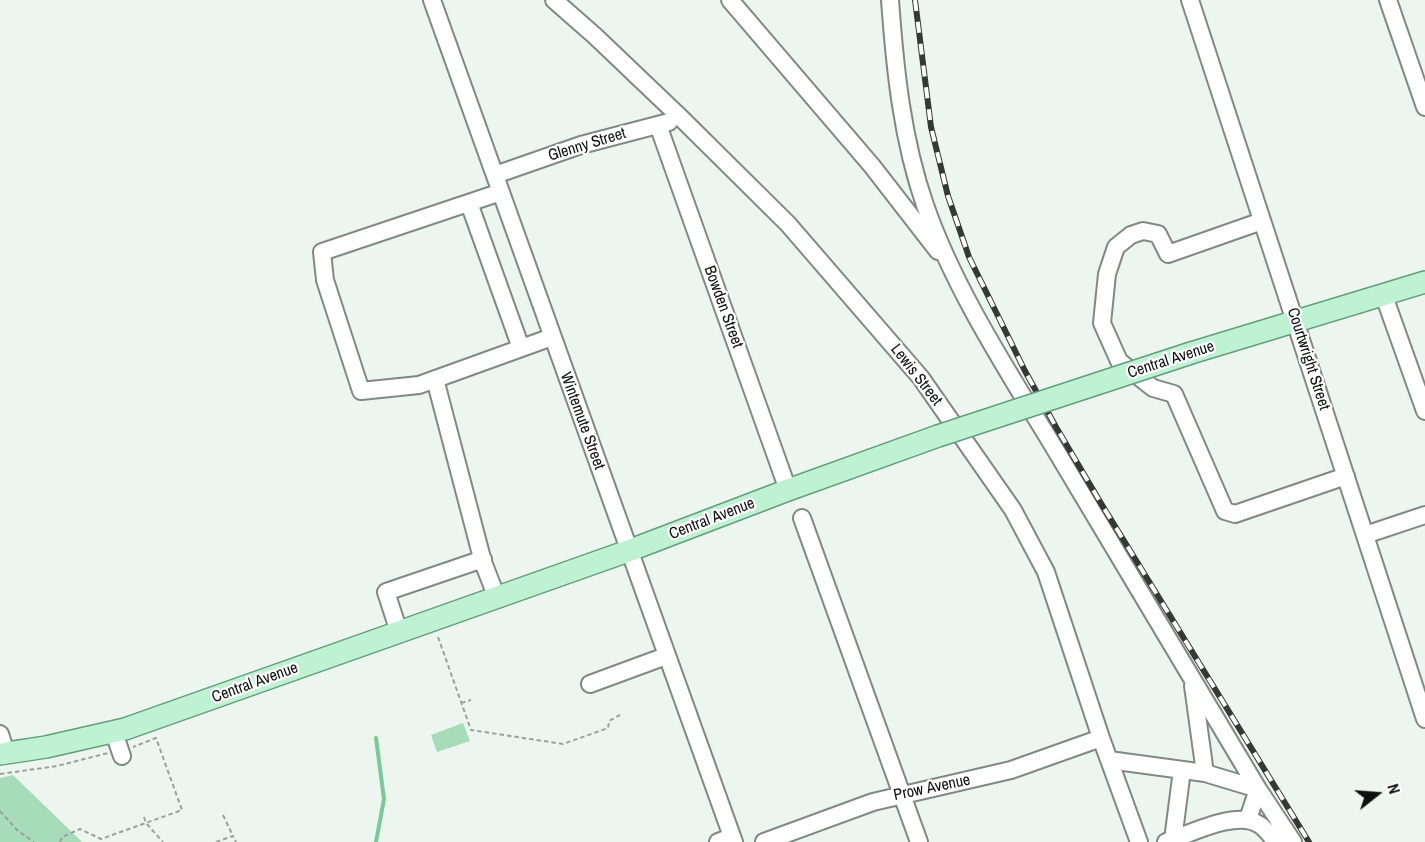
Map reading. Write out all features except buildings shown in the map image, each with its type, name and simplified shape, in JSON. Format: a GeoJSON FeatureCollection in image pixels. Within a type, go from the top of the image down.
{"type":"FeatureCollection","features":[{"type":"Feature","properties":{"kind":"main road","name":"Central Avenue"},"geometry":{"type":"LineString","coordinates":[[2,747],[120,747],[399,632],[628,551],[938,436],[1191,353],[1425,282]]}},
{"type":"Feature","properties":{"kind":"street","name":"Wintemute Street"},"geometry":{"type":"LineString","coordinates":[[432,0],[666,656],[728,840]]}},
{"type":"Feature","properties":{"kind":"street","name":"Lewis Street"},"geometry":{"type":"LineString","coordinates":[[554,0],[681,118],[788,224],[921,378],[1013,510],[1046,572],[1101,738],[1139,842]]}},
{"type":"Feature","properties":{"kind":"street"},"geometry":{"type":"LineString","coordinates":[[730,0],[872,166],[952,271]]}},
{"type":"Feature","properties":{"kind":"street"},"geometry":{"type":"LineString","coordinates":[[890,0],[895,67],[908,147],[925,205],[952,271],[1019,389],[1192,679],[1258,789],[1293,842]]}},
{"type":"Feature","properties":{"kind":"street","name":"Courtwright Street"},"geometry":{"type":"LineString","coordinates":[[1190,0],[1425,719]]}},
{"type":"Feature","properties":{"kind":"street"},"geometry":{"type":"LineString","coordinates":[[1388,0],[1425,107]]}},
{"type":"Feature","properties":{"kind":"street","name":"Glenny Street"},"geometry":{"type":"LineString","coordinates":[[495,175],[581,145],[681,118]]}},
{"type":"Feature","properties":{"kind":"street","name":"Bowden Street"},"geometry":{"type":"LineString","coordinates":[[658,125],[788,490]]}},
{"type":"Feature","properties":{"kind":"street"},"geometry":{"type":"LineString","coordinates":[[501,192],[322,252],[325,280],[362,391],[419,385],[552,337]]}},
{"type":"Feature","properties":{"kind":"street"},"geometry":{"type":"LineString","coordinates":[[469,203],[521,348]]}},
{"type":"Feature","properties":{"kind":"street"},"geometry":{"type":"LineString","coordinates":[[1263,221],[1168,254],[1158,234],[1143,231],[1131,235],[1116,247],[1107,274],[1102,323],[1119,361],[1153,388],[1174,394],[1225,511],[1235,514],[1346,476]]}},
{"type":"Feature","properties":{"kind":"street"},"geometry":{"type":"LineString","coordinates":[[1384,296],[1425,411]]}},
{"type":"Feature","properties":{"kind":"street"},"geometry":{"type":"LineString","coordinates":[[435,379],[483,559],[497,597]]}},
{"type":"Feature","properties":{"kind":"street"},"geometry":{"type":"LineString","coordinates":[[1365,535],[1425,515]]}},
{"type":"Feature","properties":{"kind":"street"},"geometry":{"type":"LineString","coordinates":[[802,518],[919,842]]}},
{"type":"Feature","properties":{"kind":"street"},"geometry":{"type":"LineString","coordinates":[[399,632],[386,592],[483,559]]}},
{"type":"Feature","properties":{"kind":"street"},"geometry":{"type":"LineString","coordinates":[[590,684],[666,656]]}},
{"type":"Feature","properties":{"kind":"street"},"geometry":{"type":"LineString","coordinates":[[1192,679],[1205,773]]}},
{"type":"Feature","properties":{"kind":"street","name":"Prow Avenue"},"geometry":{"type":"LineString","coordinates":[[764,842],[873,802],[1011,770],[1101,738]]}},
{"type":"Feature","properties":{"kind":"street"},"geometry":{"type":"LineString","coordinates":[[1109,760],[1205,773],[1258,789]]}},
{"type":"Feature","properties":{"kind":"street"},"geometry":{"type":"LineString","coordinates":[[1182,770],[1169,841],[1232,819],[1248,819],[1261,825],[1276,842]]}},
{"type":"Feature","properties":{"kind":"street"},"geometry":{"type":"LineString","coordinates":[[1248,819],[1258,789]]}},
{"type":"Feature","properties":{"kind":"path"},"geometry":{"type":"LineString","coordinates":[[432,620],[471,730],[564,744],[608,728],[609,721],[620,715]]}},
{"type":"Feature","properties":{"kind":"path"},"geometry":{"type":"LineString","coordinates":[[461,703],[471,700]]}},
{"type":"Feature","properties":{"kind":"path"},"geometry":{"type":"LineString","coordinates":[[0,774],[57,766],[156,738],[182,810],[101,839],[80,830],[62,837],[60,842]]}},
{"type":"Feature","properties":{"kind":"path"},"geometry":{"type":"LineString","coordinates":[[0,810],[17,830],[34,842]]}},
{"type":"Feature","properties":{"kind":"path"},"geometry":{"type":"LineString","coordinates":[[223,815],[236,842]]}},
{"type":"Feature","properties":{"kind":"path"},"geometry":{"type":"LineString","coordinates":[[144,816],[146,823],[163,842]]}},
{"type":"Feature","properties":{"kind":"path"},"geometry":{"type":"LineString","coordinates":[[216,842],[233,836]]}},
{"type":"Feature","properties":{"kind":"green space"},"geometry":{"type":"Polygon","coordinates":[[[463,723],[470,741],[437,752],[431,735],[463,723]]]}},
{"type":"Feature","properties":{"kind":"green space"},"geometry":{"type":"Polygon","coordinates":[[[13,775],[82,842],[0,842],[0,778],[13,775]]]}},
{"type":"Feature","properties":{"kind":"waterway"},"geometry":{"type":"LineString","coordinates":[[376,738],[384,799],[376,842]]}},
{"type":"Feature","properties":{"kind":"railway"},"geometry":{"type":"LineString","coordinates":[[915,0],[931,127],[948,196],[969,257],[1025,371],[1056,427],[1309,842]]}}]}
